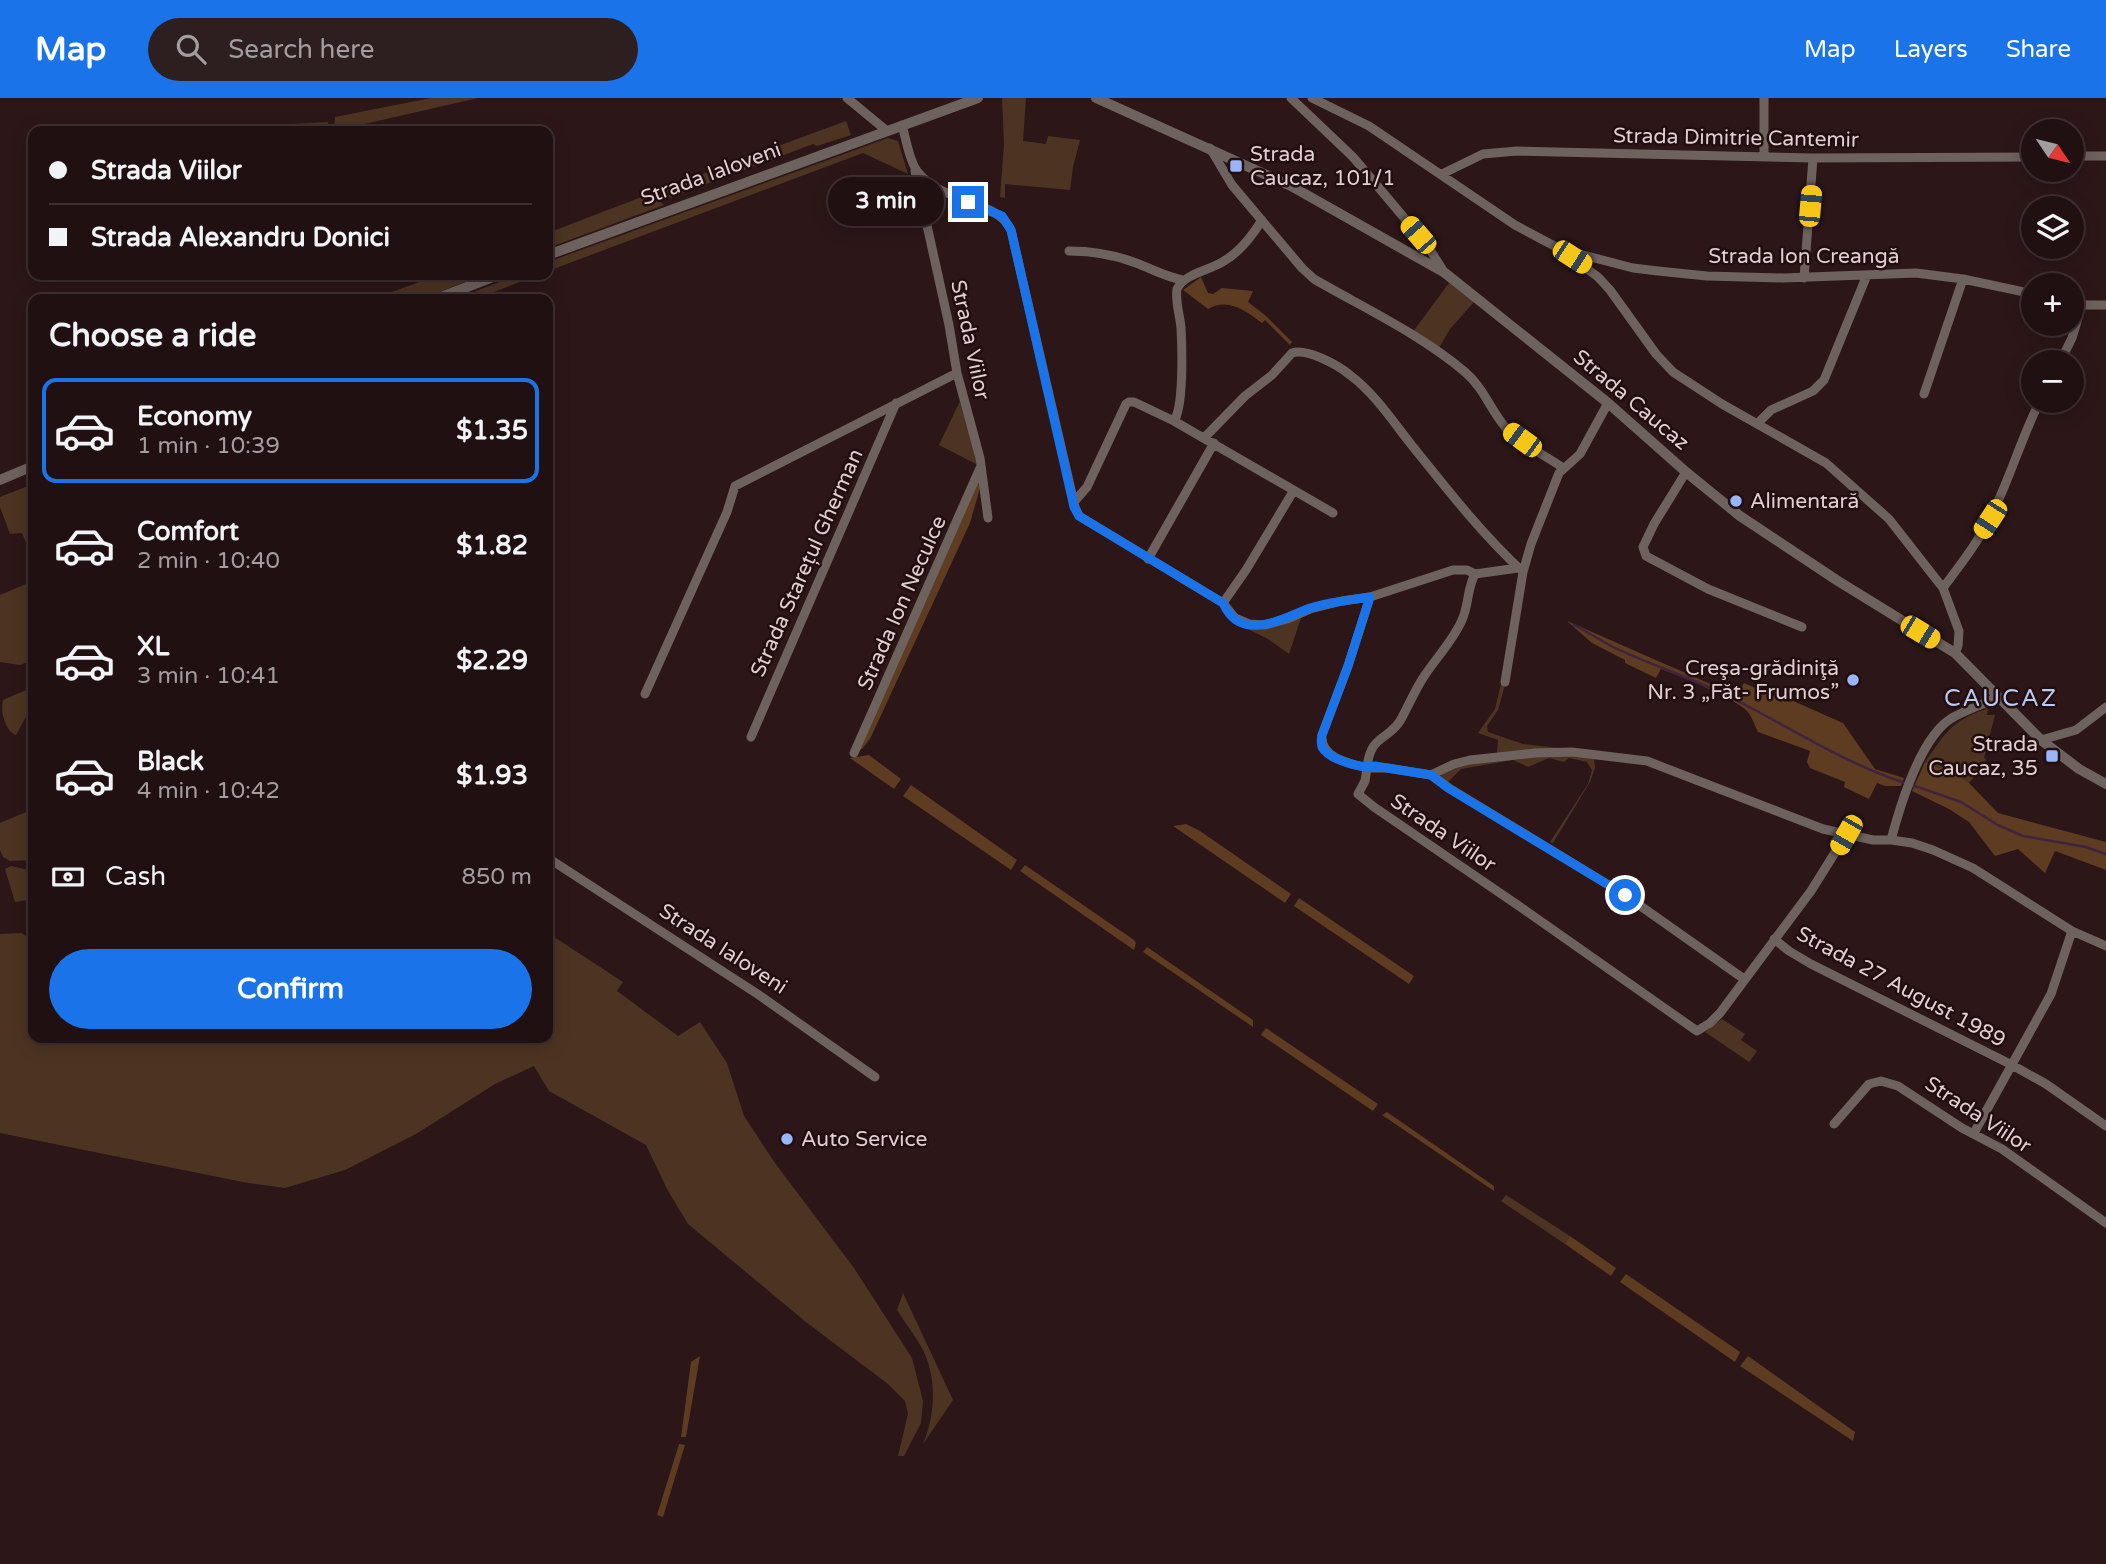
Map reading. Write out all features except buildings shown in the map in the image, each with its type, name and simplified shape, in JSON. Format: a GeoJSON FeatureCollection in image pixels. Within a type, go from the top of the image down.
{"type":"FeatureCollection","features":[{"type":"Feature","properties":{"kind":"street"},"geometry":{"type":"LineString","coordinates":[[846,98],[887,131],[978,98]]}},
{"type":"Feature","properties":{"kind":"street","name":"Strada Caucaz"},"geometry":{"type":"LineString","coordinates":[[1096,98],[1291,186],[1445,273],[1608,403],[1740,516],[1955,653],[2041,740],[2079,769],[2106,784]]}},
{"type":"Feature","properties":{"kind":"street"},"geometry":{"type":"LineString","coordinates":[[1291,98],[1353,157],[1427,245],[1445,273]]}},
{"type":"Feature","properties":{"kind":"street","name":"Strada Ion Creangă"},"geometry":{"type":"LineString","coordinates":[[1312,98],[1369,126],[1515,225],[1560,249],[1633,268],[1707,276],[1804,278],[1916,273],[1963,279],[2021,291]]}},
{"type":"Feature","properties":{"kind":"street"},"geometry":{"type":"LineString","coordinates":[[1764,98],[1764,157]]}},
{"type":"Feature","properties":{"kind":"street","name":"Strada Viilor"},"geometry":{"type":"LineString","coordinates":[[902,125],[915,169],[957,373],[981,466],[988,518]]}},
{"type":"Feature","properties":{"kind":"street","name":"Strada Ialoveni"},"geometry":{"type":"LineString","coordinates":[[553,253],[887,131]]}},
{"type":"Feature","properties":{"kind":"street"},"geometry":{"type":"LineString","coordinates":[[1210,148],[1226,177],[1314,279],[1414,337],[1465,372],[1476,383],[1506,428],[1563,468]]}},
{"type":"Feature","properties":{"kind":"street","name":"Strada Dimitrie Cantemir"},"geometry":{"type":"LineString","coordinates":[[1442,174],[1483,154],[1498,152],[1813,159],[2021,157]]}},
{"type":"Feature","properties":{"kind":"street"},"geometry":{"type":"LineString","coordinates":[[2084,156],[2106,156]]}},
{"type":"Feature","properties":{"kind":"street"},"geometry":{"type":"LineString","coordinates":[[1804,278],[1813,159]]}},
{"type":"Feature","properties":{"kind":"street"},"geometry":{"type":"LineString","coordinates":[[915,169],[941,192],[994,212],[1007,222],[1011,230],[1079,516],[1223,603],[1235,618],[1257,626],[1274,624],[1310,609],[1370,597],[1453,570],[1475,573],[1520,570]]}},
{"type":"Feature","properties":{"kind":"street"},"geometry":{"type":"LineString","coordinates":[[1174,421],[1179,412],[1181,393],[1181,327],[1177,289],[1183,280],[1225,261],[1242,247],[1262,220]]}},
{"type":"Feature","properties":{"kind":"street"},"geometry":{"type":"LineString","coordinates":[[1560,249],[1598,277],[1610,290],[1656,355],[1673,372],[1721,404],[1826,463],[1889,519],[1943,588],[1959,631],[1955,653]]}},
{"type":"Feature","properties":{"kind":"street"},"geometry":{"type":"LineString","coordinates":[[1069,251],[1093,251],[1111,255],[1183,280]]}},
{"type":"Feature","properties":{"kind":"street"},"geometry":{"type":"LineString","coordinates":[[1757,424],[1771,410],[1813,391],[1824,380],[1867,275]]}},
{"type":"Feature","properties":{"kind":"street"},"geometry":{"type":"LineString","coordinates":[[1924,394],[1963,279]]}},
{"type":"Feature","properties":{"kind":"street"},"geometry":{"type":"LineString","coordinates":[[449,294],[485,280]]}},
{"type":"Feature","properties":{"kind":"street"},"geometry":{"type":"LineString","coordinates":[[2084,305],[2106,305]]}},
{"type":"Feature","properties":{"kind":"street"},"geometry":{"type":"LineString","coordinates":[[1204,438],[1245,396],[1272,375],[1287,357],[1298,351],[1305,352],[1335,365],[1358,381],[1477,526],[1520,570]]}},
{"type":"Feature","properties":{"kind":"street"},"geometry":{"type":"LineString","coordinates":[[645,694],[727,512],[735,486],[957,373]]}},
{"type":"Feature","properties":{"kind":"street"},"geometry":{"type":"LineString","coordinates":[[1074,502],[1087,487],[1126,404],[1134,402],[1214,443],[1333,513]]}},
{"type":"Feature","properties":{"kind":"street","name":"Strada Starețul Gherman"},"geometry":{"type":"LineString","coordinates":[[751,737],[896,403]]}},
{"type":"Feature","properties":{"kind":"street"},"geometry":{"type":"LineString","coordinates":[[1505,681],[1520,570],[1555,482],[1563,468],[1580,454],[1608,403]]}},
{"type":"Feature","properties":{"kind":"street"},"geometry":{"type":"LineString","coordinates":[[1943,588],[1990,519],[2034,413]]}},
{"type":"Feature","properties":{"kind":"street"},"geometry":{"type":"LineString","coordinates":[[1148,559],[1214,443]]}},
{"type":"Feature","properties":{"kind":"street","name":"Strada Ion Neculce"},"geometry":{"type":"LineString","coordinates":[[854,753],[981,466]]}},
{"type":"Feature","properties":{"kind":"street"},"geometry":{"type":"LineString","coordinates":[[0,480],[28,468]]}},
{"type":"Feature","properties":{"kind":"street"},"geometry":{"type":"LineString","coordinates":[[1686,472],[1648,535],[1643,547],[1646,556],[1708,589],[1802,627]]}},
{"type":"Feature","properties":{"kind":"street"},"geometry":{"type":"LineString","coordinates":[[1223,603],[1294,490]]}},
{"type":"Feature","properties":{"kind":"street"},"geometry":{"type":"LineString","coordinates":[[1370,597],[1321,744],[1331,755],[1367,768],[1368,758],[1376,743],[1396,726],[1421,681],[1455,633],[1466,611],[1475,573]]}},
{"type":"Feature","properties":{"kind":"street"},"geometry":{"type":"LineString","coordinates":[[1891,839],[1911,779],[1927,746],[1952,718],[1997,697]]}},
{"type":"Feature","properties":{"kind":"street"},"geometry":{"type":"LineString","coordinates":[[2041,740],[2076,730],[2106,707]]}},
{"type":"Feature","properties":{"kind":"street"},"geometry":{"type":"LineString","coordinates":[[1431,775],[1447,766],[1470,760],[1535,753],[1572,752],[1658,764],[1823,829],[1873,840],[1891,839],[1933,850],[1960,861],[2072,931],[2106,946]]}},
{"type":"Feature","properties":{"kind":"street","name":"Strada Viilor"},"geometry":{"type":"LineString","coordinates":[[1744,979],[1625,895],[1448,788],[1431,775],[1375,766],[1367,768],[1365,781],[1358,794],[1374,807],[1697,1031],[1720,1013],[1821,878],[1846,835]]}},
{"type":"Feature","properties":{"kind":"street","name":"Strada Ialoveni"},"geometry":{"type":"LineString","coordinates":[[553,861],[759,995],[875,1077]]}},
{"type":"Feature","properties":{"kind":"street"},"geometry":{"type":"LineString","coordinates":[[2012,1065],[2051,994],[2072,931]]}},
{"type":"Feature","properties":{"kind":"street","name":"Strada 27 August 1989"},"geometry":{"type":"LineString","coordinates":[[1774,939],[1811,964],[2012,1065],[2057,1091],[2106,1126]]}},
{"type":"Feature","properties":{"kind":"street","name":"Strada 27 August 1989"},"geometry":{"type":"LineString","coordinates":[[1975,1133],[2012,1065]]}},
{"type":"Feature","properties":{"kind":"street","name":"Strada Viilor"},"geometry":{"type":"LineString","coordinates":[[1834,1124],[1870,1084],[1881,1081],[1898,1086],[1962,1128],[2002,1149],[2106,1223]]}},
{"type":"Feature","properties":{"kind":"shaded area"},"geometry":{"type":"Polygon","coordinates":[[[431,98],[478,98],[356,126],[334,126],[335,117],[431,98]]]}},
{"type":"Feature","properties":{"kind":"shaded area"},"geometry":{"type":"Polygon","coordinates":[[[1002,98],[1026,98],[1023,141],[1046,144],[1048,136],[1080,140],[1070,190],[1005,184],[1005,198],[1000,197],[1004,144],[1002,98]]]}},
{"type":"Feature","properties":{"kind":"shaded area"},"geometry":{"type":"Polygon","coordinates":[[[846,121],[851,135],[817,146],[813,144],[670,198],[665,188],[846,121]]]}},
{"type":"Feature","properties":{"kind":"shaded area"},"geometry":{"type":"Polygon","coordinates":[[[328,122],[328,126],[253,126],[328,122]]]}},
{"type":"Feature","properties":{"kind":"shaded area"},"geometry":{"type":"Polygon","coordinates":[[[888,138],[898,141],[908,174],[863,153],[553,269],[553,260],[888,138]]]}},
{"type":"Feature","properties":{"kind":"shaded area"},"geometry":{"type":"Polygon","coordinates":[[[652,193],[664,205],[553,246],[553,231],[652,193]]]}},
{"type":"Feature","properties":{"kind":"shaded area"},"geometry":{"type":"Polygon","coordinates":[[[1201,277],[1208,293],[1213,294],[1222,288],[1253,291],[1248,302],[1292,342],[1290,345],[1265,320],[1262,323],[1230,305],[1223,304],[1208,309],[1183,290],[1201,277]]]}},
{"type":"Feature","properties":{"kind":"shaded area"},"geometry":{"type":"Polygon","coordinates":[[[424,280],[470,280],[434,294],[387,294],[424,280]]]}},
{"type":"Feature","properties":{"kind":"shaded area"},"geometry":{"type":"Polygon","coordinates":[[[504,280],[525,280],[489,294],[469,294],[504,280]]]}},
{"type":"Feature","properties":{"kind":"shaded area"},"geometry":{"type":"Polygon","coordinates":[[[1449,283],[1474,302],[1450,329],[1439,348],[1412,333],[1449,283]]]}},
{"type":"Feature","properties":{"kind":"shaded area"},"geometry":{"type":"Polygon","coordinates":[[[960,401],[977,460],[976,464],[939,445],[960,401]]]}},
{"type":"Feature","properties":{"kind":"shaded area"},"geometry":{"type":"Polygon","coordinates":[[[979,479],[980,488],[970,523],[870,739],[858,750],[979,479]]]}},
{"type":"Feature","properties":{"kind":"shaded area"},"geometry":{"type":"Polygon","coordinates":[[[28,486],[28,547],[22,533],[10,534],[0,507],[0,497],[28,486]]]}},
{"type":"Feature","properties":{"kind":"shaded area"},"geometry":{"type":"Polygon","coordinates":[[[28,583],[28,662],[20,665],[0,662],[0,595],[28,583]]]}},
{"type":"Feature","properties":{"kind":"shaded area"},"geometry":{"type":"Polygon","coordinates":[[[1306,614],[1301,618],[1289,654],[1250,630],[1250,627],[1306,614]]]}},
{"type":"Feature","properties":{"kind":"shaded area"},"geometry":{"type":"Polygon","coordinates":[[[1567,621],[1715,686],[1738,694],[1744,683],[1843,723],[1875,769],[1904,778],[1901,786],[1877,783],[1869,799],[1844,787],[1845,782],[1810,768],[1807,762],[1810,751],[1758,732],[1748,712],[1732,700],[1661,669],[1656,678],[1592,643],[1567,621]]]}},
{"type":"Feature","properties":{"kind":"shaded area"},"geometry":{"type":"Polygon","coordinates":[[[1501,684],[1505,685],[1498,710],[1487,726],[1488,732],[1523,744],[1567,749],[1497,753],[1498,740],[1478,733],[1495,709],[1501,684]]]}},
{"type":"Feature","properties":{"kind":"shaded area"},"geometry":{"type":"Polygon","coordinates":[[[28,689],[28,713],[16,735],[4,720],[3,700],[28,689]]]}},
{"type":"Feature","properties":{"kind":"shaded area"},"geometry":{"type":"Polygon","coordinates":[[[1988,708],[1987,715],[1995,715],[1984,758],[1985,764],[1969,783],[1956,774],[1925,762],[1957,723],[1988,708]]]}},
{"type":"Feature","properties":{"kind":"shaded area"},"geometry":{"type":"Polygon","coordinates":[[[869,755],[901,779],[894,789],[850,758],[869,755]]]}},
{"type":"Feature","properties":{"kind":"shaded area"},"geometry":{"type":"Polygon","coordinates":[[[1534,755],[1594,757],[1595,768],[1590,782],[1553,843],[1550,842],[1588,784],[1592,770],[1587,762],[1569,758],[1564,762],[1549,758],[1528,767],[1513,760],[1461,769],[1448,782],[1441,777],[1452,766],[1534,755]]]}},
{"type":"Feature","properties":{"kind":"shaded area"},"geometry":{"type":"Polygon","coordinates":[[[1925,762],[1956,774],[1969,783],[1998,813],[2106,842],[2106,870],[2055,851],[2045,873],[2018,849],[1995,856],[1969,822],[1912,791],[1925,762]]]}},
{"type":"Feature","properties":{"kind":"shaded area"},"geometry":{"type":"Polygon","coordinates":[[[911,785],[1017,860],[1011,870],[903,796],[911,785]]]}},
{"type":"Feature","properties":{"kind":"shaded area"},"geometry":{"type":"Polygon","coordinates":[[[28,811],[28,860],[10,861],[3,857],[0,850],[0,823],[28,811]]]}},
{"type":"Feature","properties":{"kind":"shaded area"},"geometry":{"type":"Polygon","coordinates":[[[1186,824],[1291,894],[1285,903],[1173,826],[1186,824]]]}},
{"type":"Feature","properties":{"kind":"shaded area"},"geometry":{"type":"Polygon","coordinates":[[[1025,865],[1134,940],[1134,950],[1020,871],[1025,865]]]}},
{"type":"Feature","properties":{"kind":"shaded area"},"geometry":{"type":"Polygon","coordinates":[[[11,866],[28,870],[28,900],[15,902],[5,869],[11,866]]]}},
{"type":"Feature","properties":{"kind":"shaded area"},"geometry":{"type":"Polygon","coordinates":[[[1299,898],[1414,976],[1409,984],[1294,906],[1299,898]]]}},
{"type":"Feature","properties":{"kind":"shaded area"},"geometry":{"type":"Polygon","coordinates":[[[22,933],[28,938],[28,1043],[553,1043],[553,936],[623,982],[617,991],[678,1036],[700,1022],[727,1063],[744,1116],[775,1163],[854,1268],[912,1358],[923,1401],[921,1423],[904,1456],[898,1456],[908,1414],[905,1401],[888,1384],[806,1322],[688,1224],[667,1189],[646,1145],[549,1091],[534,1066],[495,1084],[416,1134],[345,1170],[285,1188],[248,1183],[0,1133],[0,934],[22,933]]]}},
{"type":"Feature","properties":{"kind":"shaded area"},"geometry":{"type":"Polygon","coordinates":[[[1147,947],[1253,1020],[1253,1027],[1143,952],[1147,947]]]}},
{"type":"Feature","properties":{"kind":"shaded area"},"geometry":{"type":"Polygon","coordinates":[[[1722,1019],[1745,1034],[1741,1040],[1757,1051],[1749,1062],[1705,1032],[1722,1019]]]}},
{"type":"Feature","properties":{"kind":"shaded area"},"geometry":{"type":"Polygon","coordinates":[[[1266,1028],[1378,1104],[1373,1111],[1261,1035],[1266,1028]]]}},
{"type":"Feature","properties":{"kind":"shaded area"},"geometry":{"type":"Polygon","coordinates":[[[1387,1112],[1494,1186],[1494,1191],[1382,1115],[1387,1112]]]}},
{"type":"Feature","properties":{"kind":"shaded area"},"geometry":{"type":"Polygon","coordinates":[[[1506,1195],[1570,1236],[1565,1244],[1501,1201],[1506,1195]]]}},
{"type":"Feature","properties":{"kind":"shaded area"},"geometry":{"type":"Polygon","coordinates":[[[1570,1236],[1616,1268],[1611,1276],[1565,1244],[1570,1236]]]}},
{"type":"Feature","properties":{"kind":"shaded area"},"geometry":{"type":"Polygon","coordinates":[[[1626,1274],[1740,1352],[1735,1362],[1620,1282],[1626,1274]]]}},
{"type":"Feature","properties":{"kind":"shaded area"},"geometry":{"type":"Polygon","coordinates":[[[903,1293],[953,1400],[923,1444],[932,1410],[933,1386],[924,1352],[897,1310],[903,1293]]]}},
{"type":"Feature","properties":{"kind":"shaded area"},"geometry":{"type":"Polygon","coordinates":[[[700,1356],[686,1437],[681,1437],[691,1362],[700,1356]]]}},
{"type":"Feature","properties":{"kind":"shaded area"},"geometry":{"type":"Polygon","coordinates":[[[1748,1356],[1855,1432],[1853,1441],[1740,1366],[1748,1356]]]}},
{"type":"Feature","properties":{"kind":"shaded area"},"geometry":{"type":"Polygon","coordinates":[[[679,1444],[685,1445],[663,1517],[657,1515],[679,1444]]]}},
{"type":"Feature","properties":{"kind":"waterway"},"geometry":{"type":"LineString","coordinates":[[1574,625],[1611,646],[1724,694],[1858,764],[1905,783]]}},
{"type":"Feature","properties":{"kind":"waterway"},"geometry":{"type":"LineString","coordinates":[[1912,785],[1961,802],[1998,825],[2023,836],[2086,847],[2106,854]]}},
{"type":"Feature","properties":{"kind":"place","name":"Strada Caucaz, 101/1"},"geometry":{"type":"Point","coordinates":[1236,166]}},
{"type":"Feature","properties":{"kind":"place","name":"Alimentară"},"geometry":{"type":"Point","coordinates":[1736,501]}},
{"type":"Feature","properties":{"kind":"place","name":"Creşa-grădiniţă Nr. 3 „Făt- Frumos”"},"geometry":{"type":"Point","coordinates":[1853,680]}},
{"type":"Feature","properties":{"kind":"place","name":"Strada Caucaz, 35"},"geometry":{"type":"Point","coordinates":[2052,756]}},
{"type":"Feature","properties":{"kind":"place","name":"Auto Service"},"geometry":{"type":"Point","coordinates":[787,1139]}},
{"type":"Feature","properties":{"kind":"district","name":"CAUCAZ"},"geometry":{"type":"Point","coordinates":[2001,698]}},
{"type":"Feature","properties":{"kind":"route"},"geometry":{"type":"LineString","coordinates":[[968,202],[1002,216],[1011,230],[1074,507],[1079,516],[1223,603],[1231,615],[1249,624],[1274,624],[1310,609],[1370,597],[1367,613],[1322,735],[1323,749],[1345,762],[1367,768],[1375,766],[1431,775],[1448,788],[1625,895]]}}]}
